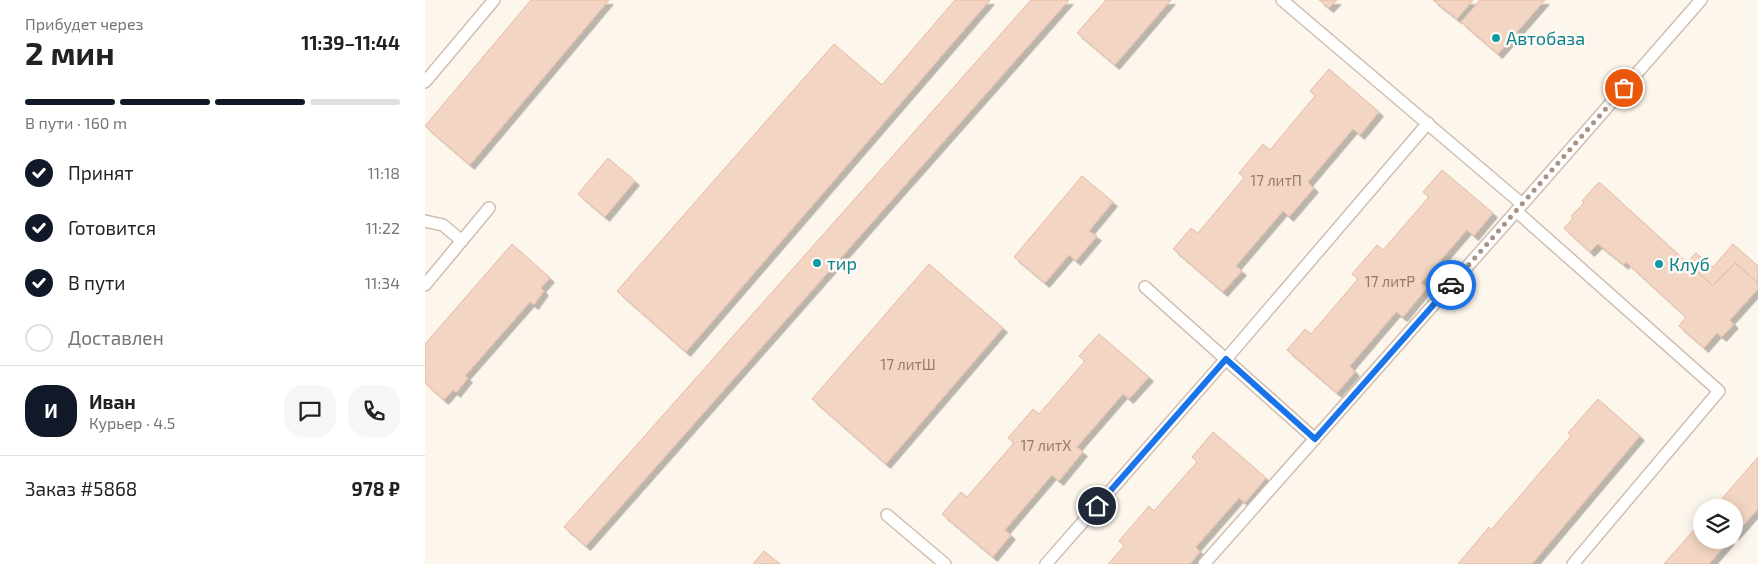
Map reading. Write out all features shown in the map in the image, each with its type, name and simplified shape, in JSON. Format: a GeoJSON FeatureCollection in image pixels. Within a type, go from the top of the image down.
{"type":"FeatureCollection","features":[{"type":"Feature","properties":{"kind":"lane"},"geometry":{"type":"LineString","coordinates":[[425,82],[494,0]]}},
{"type":"Feature","properties":{"kind":"lane"},"geometry":{"type":"LineString","coordinates":[[1282,0],[1428,123],[1719,391],[1573,564]]}},
{"type":"Feature","properties":{"kind":"lane"},"geometry":{"type":"LineString","coordinates":[[1204,564],[1701,0]]}},
{"type":"Feature","properties":{"kind":"lane"},"geometry":{"type":"LineString","coordinates":[[1046,564],[1226,359],[1428,123]]}},
{"type":"Feature","properties":{"kind":"lane"},"geometry":{"type":"LineString","coordinates":[[425,285],[489,208]]}},
{"type":"Feature","properties":{"kind":"lane"},"geometry":{"type":"LineString","coordinates":[[425,221],[443,225],[462,241]]}},
{"type":"Feature","properties":{"kind":"lane"},"geometry":{"type":"LineString","coordinates":[[1145,287],[1315,439]]}},
{"type":"Feature","properties":{"kind":"lane"},"geometry":{"type":"LineString","coordinates":[[887,515],[945,564]]}},
{"type":"Feature","properties":{"kind":"building"},"geometry":{"type":"Polygon","coordinates":[[[531,0],[609,0],[470,165],[425,126],[531,0]]]}},
{"type":"Feature","properties":{"kind":"building"},"geometry":{"type":"Polygon","coordinates":[[[955,0],[990,0],[686,352],[617,291],[834,44],[882,85],[955,0]]]}},
{"type":"Feature","properties":{"kind":"building","name":"тир"},"geometry":{"type":"Polygon","coordinates":[[[1031,0],[1069,0],[586,546],[564,527],[1031,0]]]}},
{"type":"Feature","properties":{"kind":"building"},"geometry":{"type":"Polygon","coordinates":[[[1106,0],[1171,0],[1115,65],[1077,33],[1106,0]]]}},
{"type":"Feature","properties":{"kind":"building"},"geometry":{"type":"Polygon","coordinates":[[[1319,0],[1337,0],[1329,8],[1319,0]]]}},
{"type":"Feature","properties":{"kind":"building"},"geometry":{"type":"Polygon","coordinates":[[[1433,0],[1473,0],[1457,19],[1433,0]]]}},
{"type":"Feature","properties":{"kind":"building","name":"Автобаза"},"geometry":{"type":"Polygon","coordinates":[[[1480,0],[1545,0],[1498,54],[1461,22],[1480,0]]]}},
{"type":"Feature","properties":{"kind":"building"},"geometry":{"type":"Polygon","coordinates":[[[1329,69],[1379,112],[1360,135],[1353,129],[1308,182],[1314,188],[1289,217],[1283,211],[1236,266],[1242,271],[1223,292],[1173,249],[1191,228],[1198,233],[1244,178],[1239,173],[1263,144],[1270,150],[1315,96],[1310,91],[1329,69]]]}},
{"type":"Feature","properties":{"kind":"building"},"geometry":{"type":"Polygon","coordinates":[[[608,158],[635,181],[605,217],[578,194],[608,158]]]}},
{"type":"Feature","properties":{"kind":"building"},"geometry":{"type":"Polygon","coordinates":[[[1442,170],[1493,213],[1474,236],[1467,230],[1421,283],[1427,288],[1403,317],[1396,312],[1350,366],[1355,372],[1337,393],[1287,350],[1305,329],[1311,334],[1358,279],[1352,274],[1377,245],[1383,250],[1429,197],[1423,192],[1442,170]]]}},
{"type":"Feature","properties":{"kind":"building"},"geometry":{"type":"Polygon","coordinates":[[[1082,176],[1113,202],[1089,231],[1097,236],[1076,261],[1069,255],[1045,283],[1014,257],[1082,176]]]}},
{"type":"Feature","properties":{"kind":"building","name":"Клуб"},"geometry":{"type":"Polygon","coordinates":[[[1599,182],[1713,286],[1735,263],[1758,283],[1758,289],[1730,320],[1734,324],[1722,337],[1717,333],[1704,348],[1679,326],[1686,317],[1626,262],[1624,265],[1598,244],[1590,252],[1564,228],[1573,218],[1571,216],[1584,203],[1582,201],[1599,182]]]}},
{"type":"Feature","properties":{"kind":"building"},"geometry":{"type":"Polygon","coordinates":[[[512,244],[550,278],[541,288],[544,291],[534,305],[530,302],[465,376],[468,378],[456,393],[453,390],[444,400],[425,383],[425,344],[512,244]]]}},
{"type":"Feature","properties":{"kind":"building"},"geometry":{"type":"Polygon","coordinates":[[[1733,244],[1758,266],[1758,283],[1735,263],[1713,286],[1687,262],[1696,253],[1713,267],[1733,244]]]}},
{"type":"Feature","properties":{"kind":"building"},"geometry":{"type":"Polygon","coordinates":[[[929,264],[1003,328],[886,464],[812,399],[929,264]]]}},
{"type":"Feature","properties":{"kind":"building"},"geometry":{"type":"Polygon","coordinates":[[[1099,334],[1149,377],[1129,399],[1123,394],[1077,447],[1083,452],[1059,481],[1052,475],[1005,530],[1011,535],[993,557],[942,514],[961,492],[967,497],[1014,443],[1008,438],[1033,409],[1039,414],[1085,361],[1079,356],[1099,334]]]}},
{"type":"Feature","properties":{"kind":"building"},"geometry":{"type":"Polygon","coordinates":[[[1598,399],[1640,436],[1532,564],[1458,564],[1489,527],[1491,530],[1571,436],[1568,433],[1598,399]]]}},
{"type":"Feature","properties":{"kind":"building"},"geometry":{"type":"Polygon","coordinates":[[[1213,432],[1266,478],[1245,503],[1239,498],[1196,547],[1200,552],[1190,564],[1108,564],[1124,546],[1119,541],[1149,506],[1154,511],[1197,462],[1192,457],[1213,432]]]}},
{"type":"Feature","properties":{"kind":"building"},"geometry":{"type":"Polygon","coordinates":[[[1758,457],[1758,509],[1743,526],[1743,499],[1722,499],[1758,457]]]}},
{"type":"Feature","properties":{"kind":"building"},"geometry":{"type":"Polygon","coordinates":[[[1693,531],[1693,549],[1722,549],[1709,564],[1664,564],[1693,531]]]}},
{"type":"Feature","properties":{"kind":"building"},"geometry":{"type":"Polygon","coordinates":[[[764,551],[780,564],[753,564],[764,551]]]}},
{"type":"Feature","properties":{"kind":"way so far"},"geometry":{"type":"LineString","coordinates":[[1451,285],[1624,88]]}},
{"type":"Feature","properties":{"kind":"place","name":"Автобаза"},"geometry":{"type":"Point","coordinates":[1496,38]}},
{"type":"Feature","properties":{"kind":"place","name":"тир"},"geometry":{"type":"Point","coordinates":[817,263]}},
{"type":"Feature","properties":{"kind":"place","name":"Клуб"},"geometry":{"type":"Point","coordinates":[1659,264]}},
{"type":"Feature","properties":{"kind":"route"},"geometry":{"type":"LineString","coordinates":[[1097,506],[1226,359],[1315,439],[1451,285]]}}]}
